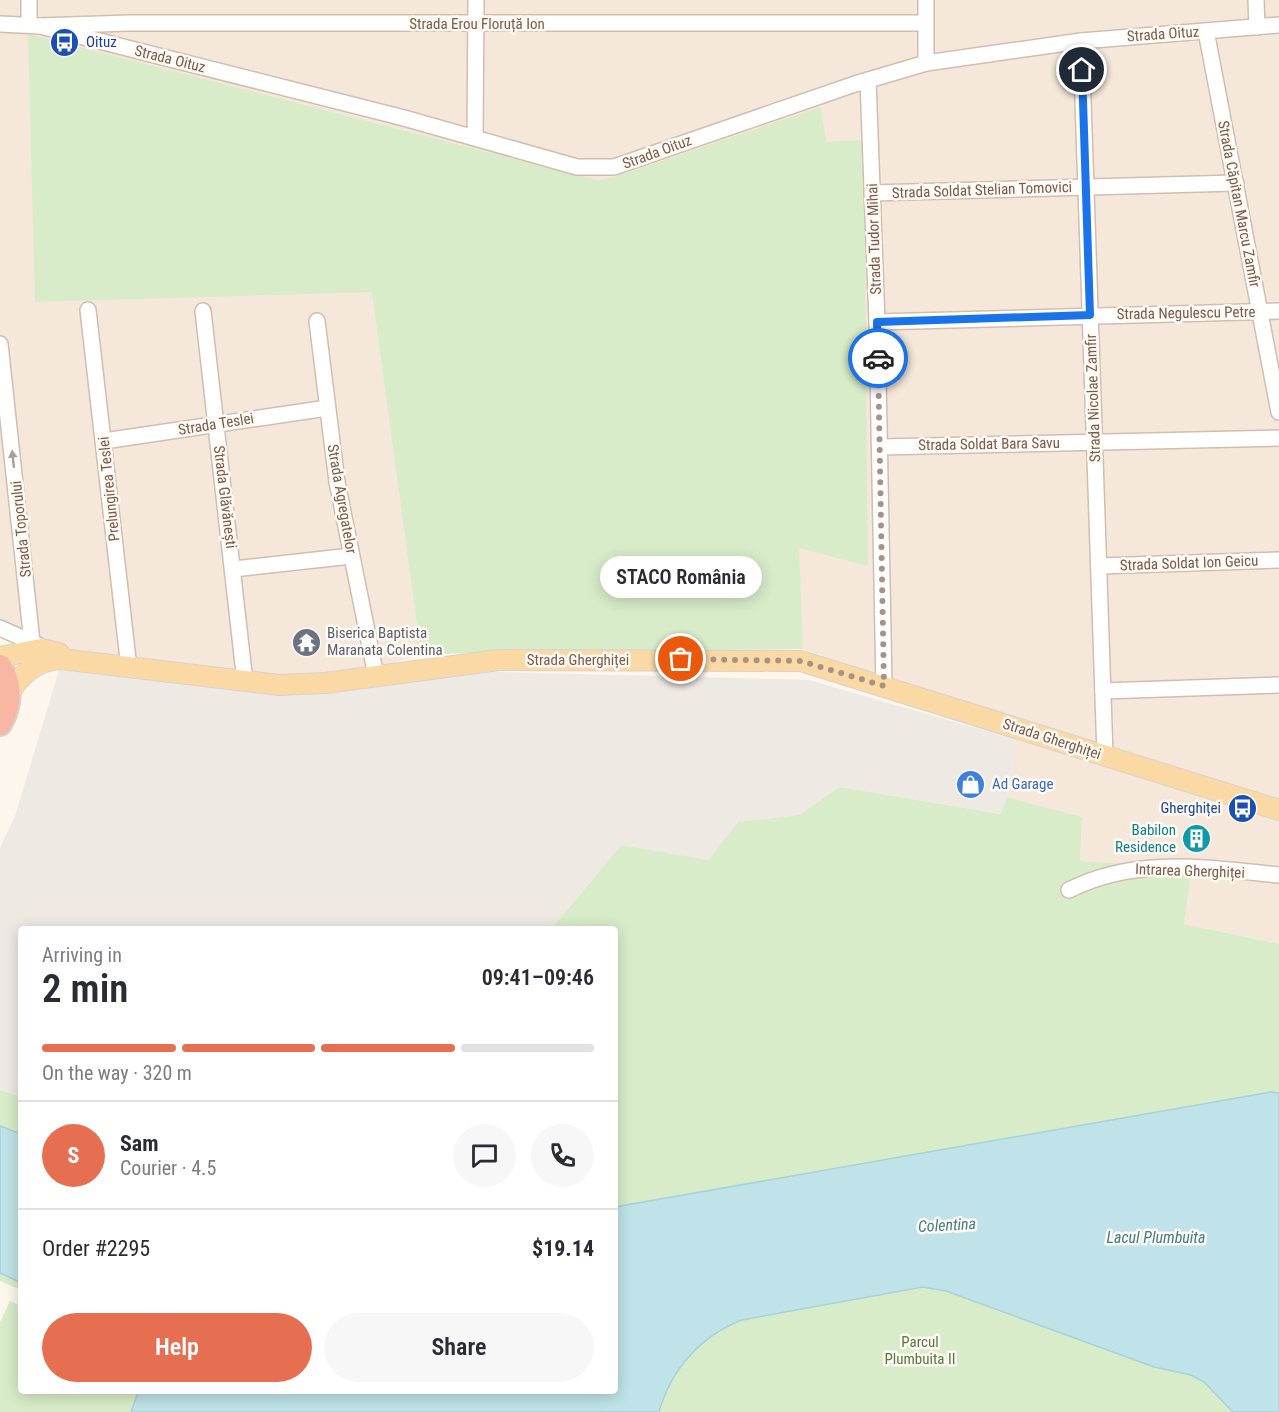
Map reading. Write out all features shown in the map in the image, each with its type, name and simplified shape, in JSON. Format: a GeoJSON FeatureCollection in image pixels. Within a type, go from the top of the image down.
{"type":"FeatureCollection","features":[{"type":"Feature","properties":{"kind":"highway"},"geometry":{"type":"LineString","coordinates":[[0,666],[8,682],[9,694],[5,714],[0,724]]}},
{"type":"Feature","properties":{"kind":"main road"},"geometry":{"type":"LineString","coordinates":[[0,657],[41,646]]}},
{"type":"Feature","properties":{"kind":"main road","name":"Strada Gherghiței"},"geometry":{"type":"LineString","coordinates":[[41,646],[73,659],[129,668],[245,682],[308,685],[499,660],[810,662],[1279,810]]}},
{"type":"Feature","properties":{"kind":"main road","name":"Strada Gherghiței"},"geometry":{"type":"LineString","coordinates":[[9,694],[19,679],[39,663],[73,659]]}},
{"type":"Feature","properties":{"kind":"street"},"geometry":{"type":"LineString","coordinates":[[0,24],[34,25],[29,0]]}},
{"type":"Feature","properties":{"kind":"street"},"geometry":{"type":"LineString","coordinates":[[475,136],[476,0]]}},
{"type":"Feature","properties":{"kind":"street"},"geometry":{"type":"LineString","coordinates":[[926,0],[926,63]]}},
{"type":"Feature","properties":{"kind":"street"},"geometry":{"type":"LineString","coordinates":[[1256,0],[1257,27]]}},
{"type":"Feature","properties":{"kind":"street","name":"Strada Erou Floruță Ion"},"geometry":{"type":"LineString","coordinates":[[34,25],[925,23]]}},
{"type":"Feature","properties":{"kind":"street","name":"Strada Oituz"},"geometry":{"type":"LineString","coordinates":[[34,25],[475,136],[577,167],[614,167],[868,80],[926,63],[1081,41],[1279,26]]}},
{"type":"Feature","properties":{"kind":"street","name":"Strada Căpitan Marcu Zamfir"},"geometry":{"type":"LineString","coordinates":[[1206,31],[1279,412]]}},
{"type":"Feature","properties":{"kind":"street","name":"Strada Nicolae Zamfir"},"geometry":{"type":"LineString","coordinates":[[1081,41],[1105,756]]}},
{"type":"Feature","properties":{"kind":"street","name":"Strada Tudor Mihai"},"geometry":{"type":"LineString","coordinates":[[868,80],[877,322],[884,686]]}},
{"type":"Feature","properties":{"kind":"street","name":"Strada Soldat Stelian Tomovici"},"geometry":{"type":"LineString","coordinates":[[872,193],[1236,183]]}},
{"type":"Feature","properties":{"kind":"street","name":"Prelungirea Teslei"},"geometry":{"type":"LineString","coordinates":[[88,310],[129,668]]}},
{"type":"Feature","properties":{"kind":"street","name":"Strada Negulescu Petre"},"geometry":{"type":"LineString","coordinates":[[877,322],[1279,310]]}},
{"type":"Feature","properties":{"kind":"street","name":"Strada Glăvănești"},"geometry":{"type":"LineString","coordinates":[[202,311],[234,569],[245,682]]}},
{"type":"Feature","properties":{"kind":"street","name":"Strada Agregatelor"},"geometry":{"type":"LineString","coordinates":[[317,321],[337,482],[376,676]]}},
{"type":"Feature","properties":{"kind":"street","name":"Strada Toporului"},"geometry":{"type":"LineString","coordinates":[[0,344],[41,646]]}},
{"type":"Feature","properties":{"kind":"street","name":"Strada Teslei"},"geometry":{"type":"LineString","coordinates":[[104,441],[327,408]]}},
{"type":"Feature","properties":{"kind":"street","name":"Strada Soldat Bara Savu"},"geometry":{"type":"LineString","coordinates":[[879,447],[1279,438]]}},
{"type":"Feature","properties":{"kind":"street"},"geometry":{"type":"LineString","coordinates":[[234,569],[351,556]]}},
{"type":"Feature","properties":{"kind":"street","name":"Strada Soldat Ion Geicu"},"geometry":{"type":"LineString","coordinates":[[1099,566],[1279,560]]}},
{"type":"Feature","properties":{"kind":"street","name":"Strada Gherghiței"},"geometry":{"type":"LineString","coordinates":[[0,628],[41,646]]}},
{"type":"Feature","properties":{"kind":"street"},"geometry":{"type":"LineString","coordinates":[[1103,691],[1279,685]]}},
{"type":"Feature","properties":{"kind":"street","name":"Intrarea Gherghiței"},"geometry":{"type":"LineString","coordinates":[[1069,890],[1105,873],[1132,868],[1197,868],[1279,875]]}},
{"type":"Feature","properties":{"kind":"shaded area"},"geometry":{"type":"Polygon","coordinates":[[[0,0],[1279,0],[1279,807],[1079,744],[803,649],[502,646],[421,654],[359,674],[292,682],[59,650],[0,625],[0,0]]]}},
{"type":"Feature","properties":{"kind":"shaded area"},"geometry":{"type":"Polygon","coordinates":[[[59,670],[240,690],[328,693],[459,671],[809,680],[1017,740],[1002,814],[840,787],[799,815],[738,822],[708,861],[621,845],[554,926],[18,926],[18,1096],[0,1090],[0,848],[15,816],[59,670]]]}},
{"type":"Feature","properties":{"kind":"shaded area"},"geometry":{"type":"Polygon","coordinates":[[[1017,740],[1279,820],[1279,944],[1184,924],[1169,866],[1080,861],[1082,817],[1007,797],[1017,740]]]}},
{"type":"Feature","properties":{"kind":"green space"},"geometry":{"type":"Polygon","coordinates":[[[28,34],[597,180],[611,178],[821,107],[826,142],[864,140],[868,566],[799,548],[803,649],[421,654],[372,292],[35,302],[28,34]]]}},
{"type":"Feature","properties":{"kind":"green space"},"geometry":{"type":"Polygon","coordinates":[[[840,787],[1001,814],[1007,797],[1082,817],[1080,861],[1169,866],[1191,871],[1184,924],[1279,944],[1279,1093],[1271,1092],[618,1206],[618,926],[554,926],[621,845],[708,860],[738,822],[799,815],[840,787]]]}},
{"type":"Feature","properties":{"kind":"green space"},"geometry":{"type":"Polygon","coordinates":[[[0,1090],[18,1096],[18,1289],[0,1281],[0,1090]]]}},
{"type":"Feature","properties":{"kind":"green space","name":"Parcul Plumbuita II"},"geometry":{"type":"Polygon","coordinates":[[[923,1287],[946,1291],[1154,1367],[1191,1375],[1204,1382],[1233,1412],[659,1412],[671,1382],[689,1356],[713,1335],[727,1327],[742,1320],[923,1287]]]}},
{"type":"Feature","properties":{"kind":"green space"},"geometry":{"type":"Polygon","coordinates":[[[10,1301],[18,1305],[18,1394],[138,1394],[131,1412],[0,1412],[0,1322],[10,1301]]]}},
{"type":"Feature","properties":{"kind":"water","name":"Lacul Plumbuita"},"geometry":{"type":"Polygon","coordinates":[[[1271,1092],[1279,1093],[1279,1412],[1233,1412],[1204,1382],[1191,1375],[1154,1367],[946,1291],[923,1287],[742,1320],[727,1327],[713,1335],[689,1356],[671,1382],[659,1412],[131,1412],[138,1394],[618,1394],[618,1206],[1271,1092]]]}},
{"type":"Feature","properties":{"kind":"water"},"geometry":{"type":"Polygon","coordinates":[[[0,1126],[18,1133],[18,1282],[0,1273],[0,1126]]]}},
{"type":"Feature","properties":{"kind":"way so far"},"geometry":{"type":"LineString","coordinates":[[681,659],[810,662],[884,686],[878,358]]}},
{"type":"Feature","properties":{"kind":"place","name":"Oituz"},"geometry":{"type":"Point","coordinates":[65,42]}},
{"type":"Feature","properties":{"kind":"place","name":"Biserica Baptista Maranata Colentina"},"geometry":{"type":"Point","coordinates":[306,642]}},
{"type":"Feature","properties":{"kind":"place","name":"STACO România"},"geometry":{"type":"Point","coordinates":[681,659]}},
{"type":"Feature","properties":{"kind":"place","name":"Ad Garage"},"geometry":{"type":"Point","coordinates":[971,784]}},
{"type":"Feature","properties":{"kind":"place","name":"Gherghiței"},"geometry":{"type":"Point","coordinates":[1242,808]}},
{"type":"Feature","properties":{"kind":"place","name":"Babilon Residence"},"geometry":{"type":"Point","coordinates":[1197,839]}},
{"type":"Feature","properties":{"kind":"route"},"geometry":{"type":"LineString","coordinates":[[878,358],[877,322],[1090,315],[1082,70]]}},
{"type":"Feature","properties":{"kind":"water label","name":"Colentina"},"geometry":{"type":"Point","coordinates":[947,1225]}}]}
